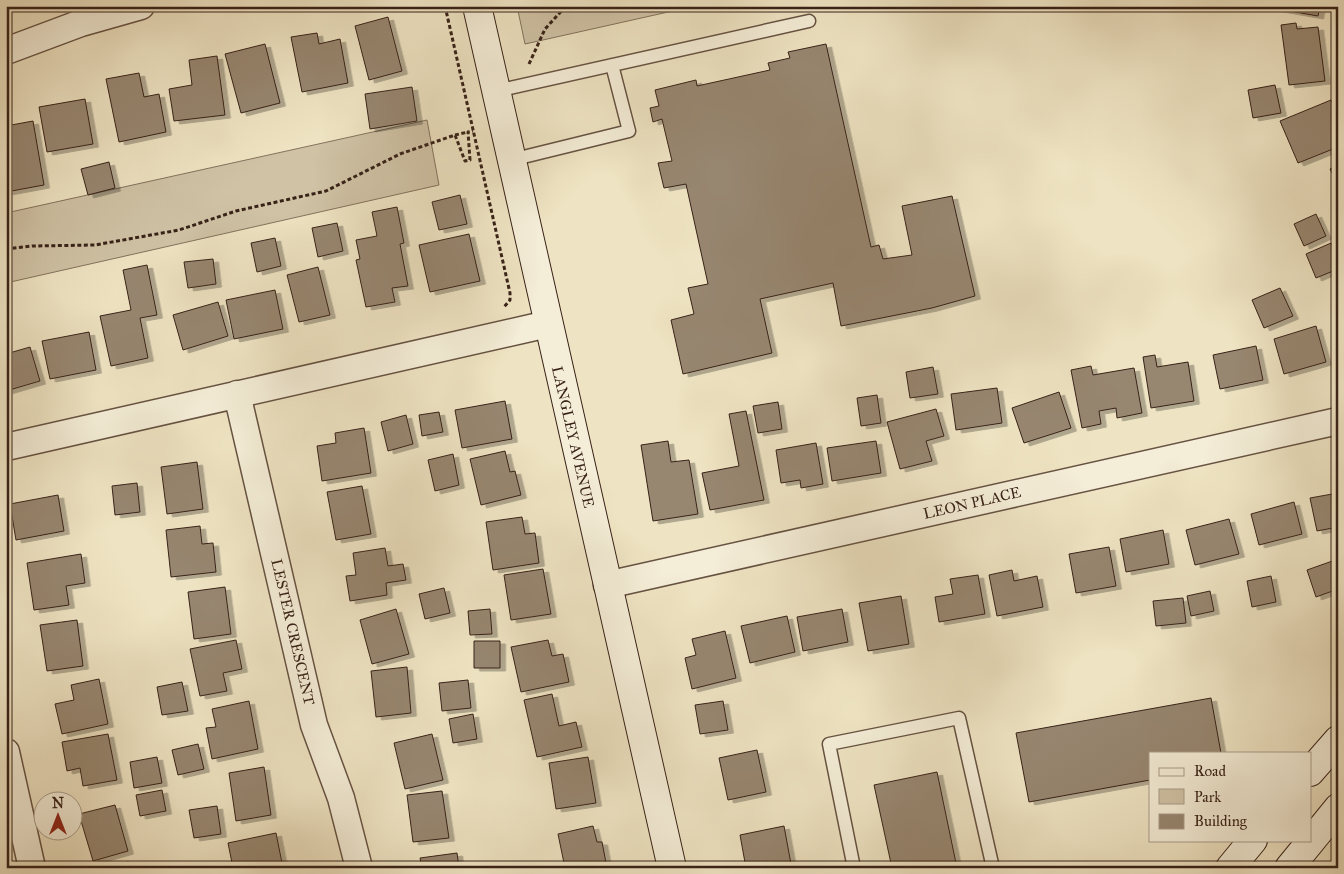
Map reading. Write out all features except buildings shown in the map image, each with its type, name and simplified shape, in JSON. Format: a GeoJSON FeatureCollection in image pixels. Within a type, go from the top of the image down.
{"type":"FeatureCollection","features":[{"type":"Feature","properties":{"kind":"street"},"geometry":{"type":"LineString","coordinates":[[6,51],[65,28],[142,6]]}},
{"type":"Feature","properties":{"kind":"street","name":"LANGLEY AVENUE"},"geometry":{"type":"LineString","coordinates":[[477,6],[672,868]]}},
{"type":"Feature","properties":{"kind":"street"},"geometry":{"type":"LineString","coordinates":[[6,447],[548,324]]}},
{"type":"Feature","properties":{"kind":"street","name":"LESTER CRESCENT"},"geometry":{"type":"LineString","coordinates":[[237,394],[314,725],[341,798],[359,868]]}},
{"type":"Feature","properties":{"kind":"street","name":"LEON PLACE"},"geometry":{"type":"LineString","coordinates":[[607,585],[1338,421]]}},
{"type":"Feature","properties":{"kind":"street"},"geometry":{"type":"LineString","coordinates":[[1312,770],[1338,740]]}},
{"type":"Feature","properties":{"kind":"street"},"geometry":{"type":"LineString","coordinates":[[6,752],[32,868]]}},
{"type":"Feature","properties":{"kind":"street"},"geometry":{"type":"LineString","coordinates":[[1312,840],[1338,808]]}},
{"type":"Feature","properties":{"kind":"street"},"geometry":{"type":"LineString","coordinates":[[1230,868],[1251,842]]}},
{"type":"Feature","properties":{"kind":"street"},"geometry":{"type":"LineString","coordinates":[[1289,868],[1310,842]]}},
{"type":"Feature","properties":{"kind":"lane"},"geometry":{"type":"LineString","coordinates":[[496,91],[809,21]]}},
{"type":"Feature","properties":{"kind":"lane"},"geometry":{"type":"LineString","coordinates":[[512,160],[630,131],[612,65]]}},
{"type":"Feature","properties":{"kind":"lane"},"geometry":{"type":"LineString","coordinates":[[854,868],[830,744],[959,718],[993,868]]}},
{"type":"Feature","properties":{"kind":"path"},"geometry":{"type":"LineString","coordinates":[[445,6],[510,293],[508,303],[496,309]]}},
{"type":"Feature","properties":{"kind":"path"},"geometry":{"type":"LineString","coordinates":[[527,70],[545,29],[566,6]]}},
{"type":"Feature","properties":{"kind":"path"},"geometry":{"type":"LineString","coordinates":[[6,249],[95,245],[179,230],[236,211],[326,191],[400,154],[455,135],[473,131]]}},
{"type":"Feature","properties":{"kind":"path"},"geometry":{"type":"LineString","coordinates":[[455,135],[465,161],[470,160],[468,132]]}},
{"type":"Feature","properties":{"kind":"green space"},"geometry":{"type":"Polygon","coordinates":[[[517,6],[695,6],[525,44],[517,6]]]}},
{"type":"Feature","properties":{"kind":"green space"},"geometry":{"type":"Polygon","coordinates":[[[427,120],[439,185],[6,283],[6,213],[427,120]]]}}]}
